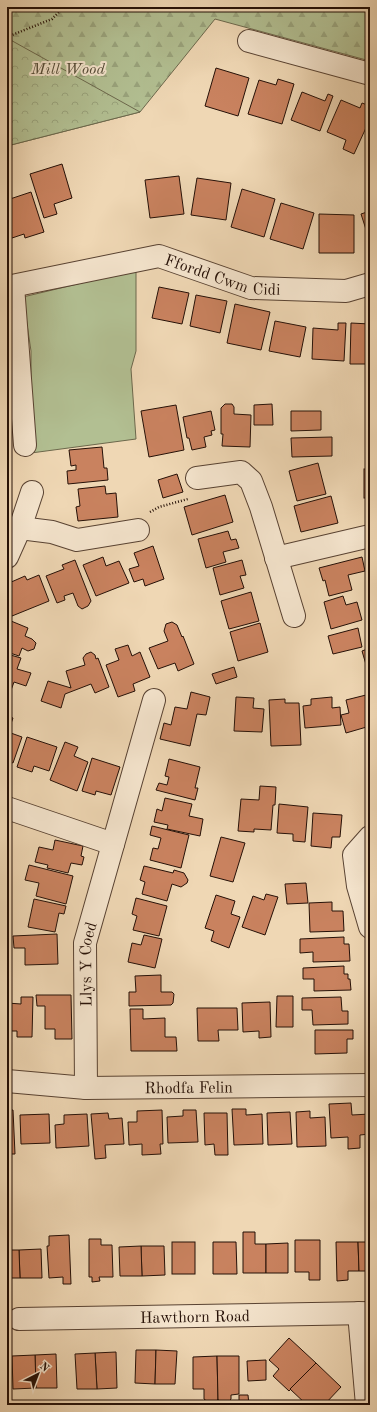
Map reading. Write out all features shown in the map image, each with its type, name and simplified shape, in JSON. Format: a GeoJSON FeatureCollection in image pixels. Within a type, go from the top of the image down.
{"type":"FeatureCollection","features":[{"type":"Feature","properties":{"kind":"street"},"geometry":{"type":"LineString","coordinates":[[248,41],[370,74]]}},
{"type":"Feature","properties":{"kind":"street","name":"Ffordd Cwm Cidi"},"geometry":{"type":"LineString","coordinates":[[10,287],[159,256],[251,288],[346,291],[370,284]]}},
{"type":"Feature","properties":{"kind":"street"},"geometry":{"type":"LineString","coordinates":[[10,287],[25,445]]}},
{"type":"Feature","properties":{"kind":"street"},"geometry":{"type":"LineString","coordinates":[[197,478],[241,472],[252,481],[294,616]]}},
{"type":"Feature","properties":{"kind":"street"},"geometry":{"type":"LineString","coordinates":[[7,557],[20,528],[32,492]]}},
{"type":"Feature","properties":{"kind":"street"},"geometry":{"type":"LineString","coordinates":[[20,528],[52,532],[77,540],[138,530]]}},
{"type":"Feature","properties":{"kind":"street"},"geometry":{"type":"LineString","coordinates":[[276,558],[370,536]]}},
{"type":"Feature","properties":{"kind":"street","name":"Llys Y Coed"},"geometry":{"type":"LineString","coordinates":[[86,1088],[85,943],[154,700]]}},
{"type":"Feature","properties":{"kind":"street"},"geometry":{"type":"LineString","coordinates":[[7,808],[113,844]]}},
{"type":"Feature","properties":{"kind":"street"},"geometry":{"type":"LineString","coordinates":[[370,837],[354,855],[358,886],[370,927]]}},
{"type":"Feature","properties":{"kind":"street","name":"Rhodfa Felin"},"geometry":{"type":"LineString","coordinates":[[7,1081],[86,1088],[370,1085]]}},
{"type":"Feature","properties":{"kind":"street"},"geometry":{"type":"LineString","coordinates":[[365,1313],[367,1405]]}},
{"type":"Feature","properties":{"kind":"street","name":"Hawthorn Road"},"geometry":{"type":"LineString","coordinates":[[19,1319],[365,1313]]}},
{"type":"Feature","properties":{"kind":"path"},"geometry":{"type":"LineString","coordinates":[[7,37],[52,19],[64,7]]}},
{"type":"Feature","properties":{"kind":"green space","name":"Mill Wood"},"geometry":{"type":"Polygon","coordinates":[[[7,7],[370,7],[370,61],[215,19],[140,112],[7,146],[7,7]]]}},
{"type":"Feature","properties":{"kind":"green space"},"geometry":{"type":"Polygon","coordinates":[[[7,38],[140,112],[7,146],[7,38]]]}},
{"type":"Feature","properties":{"kind":"green space"},"geometry":{"type":"Polygon","coordinates":[[[136,270],[136,351],[131,369],[136,439],[31,453],[31,351],[23,297],[136,270]]]}},
{"type":"Feature","properties":{"kind":"building"},"geometry":{"type":"Polygon","coordinates":[[[216,68],[249,78],[238,116],[205,106],[216,68]]]}},
{"type":"Feature","properties":{"kind":"building"},"geometry":{"type":"Polygon","coordinates":[[[278,79],[294,84],[282,124],[248,114],[259,80],[276,85],[278,79]]]}},
{"type":"Feature","properties":{"kind":"building"},"geometry":{"type":"Polygon","coordinates":[[[302,92],[325,101],[328,94],[333,96],[320,131],[291,120],[302,92]]]}},
{"type":"Feature","properties":{"kind":"building"},"geometry":{"type":"Polygon","coordinates":[[[341,100],[360,108],[362,103],[370,106],[370,119],[354,154],[343,149],[346,140],[327,132],[341,100]]]}},
{"type":"Feature","properties":{"kind":"building"},"geometry":{"type":"Polygon","coordinates":[[[62,164],[72,198],[54,204],[57,214],[44,218],[30,174],[62,164]]]}},
{"type":"Feature","properties":{"kind":"building"},"geometry":{"type":"Polygon","coordinates":[[[179,176],[184,214],[150,218],[145,180],[179,176]]]}},
{"type":"Feature","properties":{"kind":"building"},"geometry":{"type":"Polygon","coordinates":[[[197,178],[231,183],[226,220],[191,215],[197,178]]]}},
{"type":"Feature","properties":{"kind":"building"},"geometry":{"type":"Polygon","coordinates":[[[242,189],[275,199],[264,237],[231,227],[242,189]]]}},
{"type":"Feature","properties":{"kind":"building"},"geometry":{"type":"Polygon","coordinates":[[[31,192],[44,232],[25,238],[24,234],[9,239],[7,233],[7,200],[31,192]]]}},
{"type":"Feature","properties":{"kind":"building"},"geometry":{"type":"Polygon","coordinates":[[[281,203],[314,213],[303,249],[270,239],[281,203]]]}},
{"type":"Feature","properties":{"kind":"building"},"geometry":{"type":"Polygon","coordinates":[[[370,211],[370,242],[361,214],[370,211]]]}},
{"type":"Feature","properties":{"kind":"building"},"geometry":{"type":"Polygon","coordinates":[[[319,214],[354,215],[354,253],[319,253],[319,214]]]}},
{"type":"Feature","properties":{"kind":"building"},"geometry":{"type":"Polygon","coordinates":[[[159,287],[189,293],[182,324],[152,318],[159,287]]]}},
{"type":"Feature","properties":{"kind":"building"},"geometry":{"type":"Polygon","coordinates":[[[196,295],[227,301],[220,333],[190,326],[196,295]]]}},
{"type":"Feature","properties":{"kind":"building"},"geometry":{"type":"Polygon","coordinates":[[[235,304],[270,312],[261,350],[227,343],[235,304]]]}},
{"type":"Feature","properties":{"kind":"building"},"geometry":{"type":"Polygon","coordinates":[[[275,321],[306,327],[300,357],[269,351],[275,321]]]}},
{"type":"Feature","properties":{"kind":"building"},"geometry":{"type":"Polygon","coordinates":[[[338,323],[346,323],[344,361],[312,359],[313,328],[338,330],[338,323]]]}},
{"type":"Feature","properties":{"kind":"building"},"geometry":{"type":"Polygon","coordinates":[[[351,323],[370,324],[370,364],[350,364],[351,323]]]}},
{"type":"Feature","properties":{"kind":"building"},"geometry":{"type":"Polygon","coordinates":[[[225,404],[232,404],[234,407],[234,414],[251,415],[250,447],[222,446],[223,434],[221,434],[221,408],[225,404]]]}},
{"type":"Feature","properties":{"kind":"building"},"geometry":{"type":"Polygon","coordinates":[[[272,404],[273,425],[254,425],[254,405],[272,404]]]}},
{"type":"Feature","properties":{"kind":"building"},"geometry":{"type":"Polygon","coordinates":[[[176,405],[184,450],[149,457],[141,411],[176,405]]]}},
{"type":"Feature","properties":{"kind":"building"},"geometry":{"type":"Polygon","coordinates":[[[211,411],[215,430],[211,431],[212,435],[204,437],[206,447],[192,450],[189,438],[187,438],[183,417],[211,411]]]}},
{"type":"Feature","properties":{"kind":"building"},"geometry":{"type":"Polygon","coordinates":[[[291,411],[321,411],[321,430],[291,431],[291,411]]]}},
{"type":"Feature","properties":{"kind":"building"},"geometry":{"type":"Polygon","coordinates":[[[332,437],[332,456],[292,457],[291,438],[332,437]]]}},
{"type":"Feature","properties":{"kind":"building"},"geometry":{"type":"Polygon","coordinates":[[[102,447],[104,468],[107,468],[108,480],[68,484],[67,471],[76,470],[76,465],[71,466],[69,450],[102,447]]]}},
{"type":"Feature","properties":{"kind":"building"},"geometry":{"type":"Polygon","coordinates":[[[318,463],[326,494],[297,501],[289,471],[318,463]]]}},
{"type":"Feature","properties":{"kind":"building"},"geometry":{"type":"Polygon","coordinates":[[[364,469],[370,469],[370,498],[364,498],[364,469]]]}},
{"type":"Feature","properties":{"kind":"building"},"geometry":{"type":"Polygon","coordinates":[[[177,474],[183,492],[163,498],[158,480],[177,474]]]}},
{"type":"Feature","properties":{"kind":"building"},"geometry":{"type":"Polygon","coordinates":[[[105,486],[106,494],[116,493],[118,517],[78,521],[76,507],[80,506],[78,489],[105,486]]]}},
{"type":"Feature","properties":{"kind":"building"},"geometry":{"type":"Polygon","coordinates":[[[225,495],[233,522],[192,535],[184,507],[225,495]]]}},
{"type":"Feature","properties":{"kind":"building"},"geometry":{"type":"Polygon","coordinates":[[[331,496],[338,523],[301,532],[294,506],[331,496]]]}},
{"type":"Feature","properties":{"kind":"building"},"geometry":{"type":"Polygon","coordinates":[[[228,531],[231,540],[236,539],[239,548],[223,552],[226,562],[206,568],[198,539],[228,531]]]}},
{"type":"Feature","properties":{"kind":"building"},"geometry":{"type":"Polygon","coordinates":[[[153,546],[164,579],[145,586],[143,579],[134,582],[129,569],[139,566],[134,553],[153,546]]]}},
{"type":"Feature","properties":{"kind":"building"},"geometry":{"type":"Polygon","coordinates":[[[103,557],[106,566],[119,561],[129,583],[96,596],[83,565],[103,557]]]}},
{"type":"Feature","properties":{"kind":"building"},"geometry":{"type":"Polygon","coordinates":[[[362,557],[365,571],[348,575],[352,590],[329,596],[325,580],[323,581],[319,568],[362,557]]]}},
{"type":"Feature","properties":{"kind":"building"},"geometry":{"type":"Polygon","coordinates":[[[75,560],[91,601],[88,606],[82,609],[78,606],[73,593],[64,596],[65,600],[57,603],[46,576],[64,569],[62,565],[75,560]]]}},
{"type":"Feature","properties":{"kind":"building"},"geometry":{"type":"Polygon","coordinates":[[[242,560],[246,575],[240,576],[244,588],[220,595],[213,568],[242,560]]]}},
{"type":"Feature","properties":{"kind":"building"},"geometry":{"type":"Polygon","coordinates":[[[39,575],[49,601],[12,616],[7,605],[7,588],[11,587],[9,583],[25,576],[27,580],[39,575]]]}},
{"type":"Feature","properties":{"kind":"building"},"geometry":{"type":"Polygon","coordinates":[[[251,592],[259,621],[229,629],[221,601],[251,592]]]}},
{"type":"Feature","properties":{"kind":"building"},"geometry":{"type":"Polygon","coordinates":[[[343,596],[346,605],[357,602],[362,620],[331,629],[324,602],[343,596]]]}},
{"type":"Feature","properties":{"kind":"building"},"geometry":{"type":"Polygon","coordinates":[[[11,621],[28,628],[25,636],[32,639],[36,643],[34,649],[28,651],[22,648],[19,656],[7,652],[7,631],[11,621]]]}},
{"type":"Feature","properties":{"kind":"building"},"geometry":{"type":"Polygon","coordinates":[[[172,622],[177,625],[182,637],[183,636],[194,664],[178,671],[175,663],[158,669],[149,648],[168,641],[164,631],[166,624],[172,622]]]}},
{"type":"Feature","properties":{"kind":"building"},"geometry":{"type":"Polygon","coordinates":[[[260,623],[268,652],[238,661],[230,632],[260,623]]]}},
{"type":"Feature","properties":{"kind":"building"},"geometry":{"type":"Polygon","coordinates":[[[358,628],[362,647],[333,654],[328,636],[358,628]]]}},
{"type":"Feature","properties":{"kind":"building"},"geometry":{"type":"Polygon","coordinates":[[[128,645],[132,656],[140,652],[150,677],[133,684],[135,691],[118,697],[106,665],[119,660],[115,649],[128,645]]]}},
{"type":"Feature","properties":{"kind":"building"},"geometry":{"type":"Polygon","coordinates":[[[370,648],[370,667],[367,668],[362,651],[370,648]]]}},
{"type":"Feature","properties":{"kind":"building"},"geometry":{"type":"Polygon","coordinates":[[[91,652],[95,655],[96,659],[98,658],[109,687],[95,693],[91,684],[65,694],[61,708],[41,701],[48,681],[71,688],[66,671],[85,665],[83,658],[86,654],[91,652]]]}},
{"type":"Feature","properties":{"kind":"building"},"geometry":{"type":"Polygon","coordinates":[[[7,654],[21,658],[17,669],[31,673],[26,686],[14,682],[10,693],[7,692],[7,654]]]}},
{"type":"Feature","properties":{"kind":"building"},"geometry":{"type":"Polygon","coordinates":[[[234,667],[237,677],[216,684],[212,674],[234,667]]]}},
{"type":"Feature","properties":{"kind":"building"},"geometry":{"type":"Polygon","coordinates":[[[191,692],[210,697],[206,715],[197,714],[190,746],[160,739],[164,723],[171,725],[175,707],[187,709],[191,692]]]}},
{"type":"Feature","properties":{"kind":"building"},"geometry":{"type":"Polygon","coordinates":[[[370,694],[370,726],[346,733],[341,715],[349,713],[346,700],[370,694]]]}},
{"type":"Feature","properties":{"kind":"building"},"geometry":{"type":"Polygon","coordinates":[[[236,697],[254,698],[253,708],[264,709],[262,732],[234,731],[236,697]]]}},
{"type":"Feature","properties":{"kind":"building"},"geometry":{"type":"Polygon","coordinates":[[[332,697],[332,708],[340,707],[341,725],[305,728],[303,706],[311,705],[311,699],[332,697]]]}},
{"type":"Feature","properties":{"kind":"building"},"geometry":{"type":"Polygon","coordinates":[[[285,699],[285,703],[299,703],[301,745],[271,746],[269,700],[285,699]]]}},
{"type":"Feature","properties":{"kind":"building"},"geometry":{"type":"Polygon","coordinates":[[[7,716],[13,718],[8,732],[22,737],[13,763],[7,761],[7,716]]]}},
{"type":"Feature","properties":{"kind":"building"},"geometry":{"type":"Polygon","coordinates":[[[27,737],[57,747],[49,771],[34,766],[32,772],[17,767],[27,737]]]}},
{"type":"Feature","properties":{"kind":"building"},"geometry":{"type":"Polygon","coordinates":[[[65,742],[78,747],[74,756],[88,762],[77,791],[50,780],[65,742]]]}},
{"type":"Feature","properties":{"kind":"building"},"geometry":{"type":"Polygon","coordinates":[[[92,758],[120,767],[111,795],[96,791],[95,795],[82,791],[92,758]]]}},
{"type":"Feature","properties":{"kind":"building"},"geometry":{"type":"Polygon","coordinates":[[[169,759],[200,767],[195,788],[198,788],[195,800],[156,790],[159,783],[167,785],[169,777],[165,776],[169,759]]]}},
{"type":"Feature","properties":{"kind":"building"},"geometry":{"type":"Polygon","coordinates":[[[260,786],[276,787],[271,830],[254,829],[254,832],[238,831],[241,799],[259,800],[260,786]]]}},
{"type":"Feature","properties":{"kind":"building"},"geometry":{"type":"Polygon","coordinates":[[[165,798],[192,804],[189,816],[203,819],[200,836],[167,829],[168,825],[154,822],[157,809],[162,811],[165,798]]]}},
{"type":"Feature","properties":{"kind":"building"},"geometry":{"type":"Polygon","coordinates":[[[279,804],[308,807],[305,842],[293,841],[293,834],[277,833],[279,804]]]}},
{"type":"Feature","properties":{"kind":"building"},"geometry":{"type":"Polygon","coordinates":[[[313,813],[342,815],[340,837],[332,837],[331,848],[311,846],[313,813]]]}},
{"type":"Feature","properties":{"kind":"building"},"geometry":{"type":"Polygon","coordinates":[[[152,826],[189,835],[181,868],[150,860],[153,848],[158,849],[161,838],[150,835],[152,826]]]}},
{"type":"Feature","properties":{"kind":"building"},"geometry":{"type":"Polygon","coordinates":[[[221,837],[245,843],[233,882],[210,876],[221,837]]]}},
{"type":"Feature","properties":{"kind":"building"},"geometry":{"type":"Polygon","coordinates":[[[55,840],[83,846],[81,856],[84,857],[82,865],[71,863],[68,873],[47,868],[48,865],[35,862],[39,847],[53,850],[55,840]]]}},
{"type":"Feature","properties":{"kind":"building"},"geometry":{"type":"Polygon","coordinates":[[[29,865],[73,876],[66,904],[36,896],[39,883],[25,880],[29,865]]]}},
{"type":"Feature","properties":{"kind":"building"},"geometry":{"type":"Polygon","coordinates":[[[144,866],[173,873],[174,870],[184,873],[188,880],[187,883],[181,887],[172,884],[167,901],[142,894],[145,882],[140,880],[144,866]]]}},
{"type":"Feature","properties":{"kind":"building"},"geometry":{"type":"Polygon","coordinates":[[[306,883],[308,903],[287,904],[285,884],[306,883]]]}},
{"type":"Feature","properties":{"kind":"building"},"geometry":{"type":"Polygon","coordinates":[[[266,894],[278,897],[265,935],[242,927],[253,896],[264,900],[266,894]]]}},
{"type":"Feature","properties":{"kind":"building"},"geometry":{"type":"Polygon","coordinates":[[[216,895],[235,901],[231,914],[240,917],[229,948],[211,941],[214,931],[205,928],[216,895]]]}},
{"type":"Feature","properties":{"kind":"building"},"geometry":{"type":"Polygon","coordinates":[[[136,898],[167,906],[159,936],[133,930],[137,916],[132,914],[136,898]]]}},
{"type":"Feature","properties":{"kind":"building"},"geometry":{"type":"Polygon","coordinates":[[[34,899],[66,906],[64,914],[59,913],[55,932],[28,927],[34,899]]]}},
{"type":"Feature","properties":{"kind":"building"},"geometry":{"type":"Polygon","coordinates":[[[332,902],[332,911],[343,911],[344,931],[310,932],[309,903],[332,902]]]}},
{"type":"Feature","properties":{"kind":"building"},"geometry":{"type":"Polygon","coordinates":[[[57,934],[58,964],[25,965],[25,948],[14,948],[13,936],[57,934]]]}},
{"type":"Feature","properties":{"kind":"building"},"geometry":{"type":"Polygon","coordinates":[[[144,935],[162,939],[155,968],[128,962],[132,943],[141,945],[144,935]]]}},
{"type":"Feature","properties":{"kind":"building"},"geometry":{"type":"Polygon","coordinates":[[[344,937],[344,944],[349,944],[350,961],[313,962],[313,952],[300,953],[300,939],[344,937]]]}},
{"type":"Feature","properties":{"kind":"building"},"geometry":{"type":"Polygon","coordinates":[[[344,966],[344,974],[348,974],[351,990],[314,991],[314,979],[303,979],[303,968],[344,966]]]}},
{"type":"Feature","properties":{"kind":"building"},"geometry":{"type":"Polygon","coordinates":[[[161,975],[161,992],[172,992],[174,994],[173,1003],[171,1005],[129,1006],[129,992],[136,992],[135,976],[161,975]]]}},
{"type":"Feature","properties":{"kind":"building"},"geometry":{"type":"Polygon","coordinates":[[[36,995],[71,995],[72,1039],[55,1039],[55,1029],[45,1029],[45,1006],[37,1006],[36,995]]]}},
{"type":"Feature","properties":{"kind":"building"},"geometry":{"type":"Polygon","coordinates":[[[277,996],[293,996],[293,1027],[276,1027],[277,996]]]}},
{"type":"Feature","properties":{"kind":"building"},"geometry":{"type":"Polygon","coordinates":[[[21,997],[33,997],[32,1037],[17,1037],[17,1031],[7,1031],[7,1003],[21,1004],[21,997]]]}},
{"type":"Feature","properties":{"kind":"building"},"geometry":{"type":"Polygon","coordinates":[[[341,997],[342,1011],[348,1011],[348,1024],[313,1025],[312,1010],[302,1010],[302,998],[341,997]]]}},
{"type":"Feature","properties":{"kind":"building"},"geometry":{"type":"Polygon","coordinates":[[[270,1002],[271,1037],[259,1038],[259,1031],[243,1032],[242,1003],[270,1002]]]}},
{"type":"Feature","properties":{"kind":"building"},"geometry":{"type":"Polygon","coordinates":[[[197,1008],[237,1008],[238,1030],[218,1030],[219,1041],[198,1041],[197,1008]]]}},
{"type":"Feature","properties":{"kind":"building"},"geometry":{"type":"Polygon","coordinates":[[[130,1009],[143,1009],[143,1019],[165,1018],[165,1037],[176,1037],[177,1051],[131,1051],[130,1009]]]}},
{"type":"Feature","properties":{"kind":"building"},"geometry":{"type":"Polygon","coordinates":[[[315,1030],[353,1030],[353,1039],[347,1039],[347,1053],[315,1054],[315,1030]]]}},
{"type":"Feature","properties":{"kind":"building"},"geometry":{"type":"Polygon","coordinates":[[[351,1103],[352,1115],[370,1114],[370,1134],[360,1135],[360,1148],[348,1149],[348,1137],[331,1138],[329,1104],[351,1103]]]}},
{"type":"Feature","properties":{"kind":"building"},"geometry":{"type":"Polygon","coordinates":[[[232,1109],[246,1109],[246,1115],[262,1114],[263,1144],[234,1145],[232,1109]]]}},
{"type":"Feature","properties":{"kind":"building"},"geometry":{"type":"Polygon","coordinates":[[[7,1110],[13,1110],[15,1154],[7,1154],[7,1110]]]}},
{"type":"Feature","properties":{"kind":"building"},"geometry":{"type":"Polygon","coordinates":[[[162,1110],[163,1144],[160,1144],[161,1154],[142,1155],[142,1144],[129,1145],[128,1122],[137,1122],[137,1111],[162,1110]]]}},
{"type":"Feature","properties":{"kind":"building"},"geometry":{"type":"Polygon","coordinates":[[[183,1110],[196,1110],[198,1142],[168,1143],[167,1117],[183,1116],[183,1110]]]}},
{"type":"Feature","properties":{"kind":"building"},"geometry":{"type":"Polygon","coordinates":[[[310,1111],[310,1118],[325,1117],[326,1146],[297,1147],[296,1112],[310,1111]]]}},
{"type":"Feature","properties":{"kind":"building"},"geometry":{"type":"Polygon","coordinates":[[[290,1112],[292,1144],[268,1145],[267,1113],[290,1112]]]}},
{"type":"Feature","properties":{"kind":"building"},"geometry":{"type":"Polygon","coordinates":[[[108,1113],[109,1119],[122,1118],[124,1144],[105,1145],[106,1158],[95,1159],[91,1114],[108,1113]]]}},
{"type":"Feature","properties":{"kind":"building"},"geometry":{"type":"Polygon","coordinates":[[[204,1113],[227,1113],[228,1155],[215,1155],[214,1144],[205,1145],[204,1113]]]}},
{"type":"Feature","properties":{"kind":"building"},"geometry":{"type":"Polygon","coordinates":[[[49,1114],[50,1143],[21,1144],[20,1115],[49,1114]]]}},
{"type":"Feature","properties":{"kind":"building"},"geometry":{"type":"Polygon","coordinates":[[[87,1114],[89,1146],[56,1148],[55,1125],[64,1124],[64,1115],[87,1114]]]}},
{"type":"Feature","properties":{"kind":"building"},"geometry":{"type":"Polygon","coordinates":[[[243,1232],[255,1232],[255,1244],[266,1244],[266,1273],[243,1273],[243,1232]]]}},
{"type":"Feature","properties":{"kind":"building"},"geometry":{"type":"Polygon","coordinates":[[[69,1235],[71,1284],[63,1284],[63,1277],[49,1278],[47,1246],[49,1246],[49,1236],[69,1235]]]}},
{"type":"Feature","properties":{"kind":"building"},"geometry":{"type":"Polygon","coordinates":[[[89,1239],[101,1239],[101,1245],[112,1245],[113,1277],[99,1277],[100,1281],[92,1282],[92,1277],[89,1277],[89,1239]]]}},
{"type":"Feature","properties":{"kind":"building"},"geometry":{"type":"Polygon","coordinates":[[[295,1240],[320,1240],[320,1280],[309,1280],[309,1272],[295,1272],[295,1240]]]}},
{"type":"Feature","properties":{"kind":"building"},"geometry":{"type":"Polygon","coordinates":[[[172,1242],[195,1242],[195,1274],[172,1274],[172,1242]]]}},
{"type":"Feature","properties":{"kind":"building"},"geometry":{"type":"Polygon","coordinates":[[[213,1242],[236,1242],[237,1274],[213,1274],[213,1242]]]}},
{"type":"Feature","properties":{"kind":"building"},"geometry":{"type":"Polygon","coordinates":[[[336,1242],[358,1242],[359,1271],[348,1271],[348,1280],[337,1281],[336,1242]]]}},
{"type":"Feature","properties":{"kind":"building"},"geometry":{"type":"Polygon","coordinates":[[[358,1242],[370,1242],[370,1271],[359,1271],[358,1242]]]}},
{"type":"Feature","properties":{"kind":"building"},"geometry":{"type":"Polygon","coordinates":[[[288,1243],[288,1273],[266,1273],[266,1244],[288,1243]]]}},
{"type":"Feature","properties":{"kind":"building"},"geometry":{"type":"Polygon","coordinates":[[[141,1246],[164,1246],[165,1275],[142,1276],[141,1246]]]}},
{"type":"Feature","properties":{"kind":"building"},"geometry":{"type":"Polygon","coordinates":[[[141,1246],[142,1276],[120,1276],[119,1247],[141,1246]]]}},
{"type":"Feature","properties":{"kind":"building"},"geometry":{"type":"Polygon","coordinates":[[[41,1249],[42,1278],[20,1278],[19,1250],[41,1249]]]}},
{"type":"Feature","properties":{"kind":"building"},"geometry":{"type":"Polygon","coordinates":[[[7,1250],[19,1250],[20,1278],[7,1278],[7,1250]]]}},
{"type":"Feature","properties":{"kind":"building"},"geometry":{"type":"Polygon","coordinates":[[[289,1338],[316,1363],[289,1391],[273,1376],[279,1369],[269,1360],[289,1338]]]}},
{"type":"Feature","properties":{"kind":"building"},"geometry":{"type":"Polygon","coordinates":[[[136,1350],[156,1350],[155,1384],[135,1383],[136,1350]]]}},
{"type":"Feature","properties":{"kind":"building"},"geometry":{"type":"Polygon","coordinates":[[[156,1350],[177,1351],[175,1384],[155,1384],[156,1350]]]}},
{"type":"Feature","properties":{"kind":"building"},"geometry":{"type":"Polygon","coordinates":[[[116,1352],[117,1388],[97,1389],[95,1353],[116,1352]]]}},
{"type":"Feature","properties":{"kind":"building"},"geometry":{"type":"Polygon","coordinates":[[[95,1353],[97,1389],[77,1389],[75,1354],[95,1353]]]}},
{"type":"Feature","properties":{"kind":"building"},"geometry":{"type":"Polygon","coordinates":[[[56,1354],[57,1388],[36,1388],[35,1355],[56,1354]]]}},
{"type":"Feature","properties":{"kind":"building"},"geometry":{"type":"Polygon","coordinates":[[[35,1355],[36,1388],[13,1389],[12,1356],[35,1355]]]}},
{"type":"Feature","properties":{"kind":"building"},"geometry":{"type":"Polygon","coordinates":[[[217,1356],[218,1399],[214,1403],[209,1403],[204,1399],[204,1389],[193,1389],[193,1357],[217,1356]]]}},
{"type":"Feature","properties":{"kind":"building"},"geometry":{"type":"Polygon","coordinates":[[[217,1356],[239,1356],[239,1394],[231,1395],[231,1399],[227,1404],[222,1405],[218,1399],[217,1356]]]}},
{"type":"Feature","properties":{"kind":"building"},"geometry":{"type":"Polygon","coordinates":[[[266,1360],[266,1380],[248,1381],[247,1361],[266,1360]]]}},
{"type":"Feature","properties":{"kind":"building"},"geometry":{"type":"Polygon","coordinates":[[[316,1363],[341,1387],[324,1405],[307,1405],[290,1389],[316,1363]]]}},
{"type":"Feature","properties":{"kind":"building"},"geometry":{"type":"Polygon","coordinates":[[[239,1395],[248,1395],[249,1405],[239,1405],[239,1395]]]}}]}
